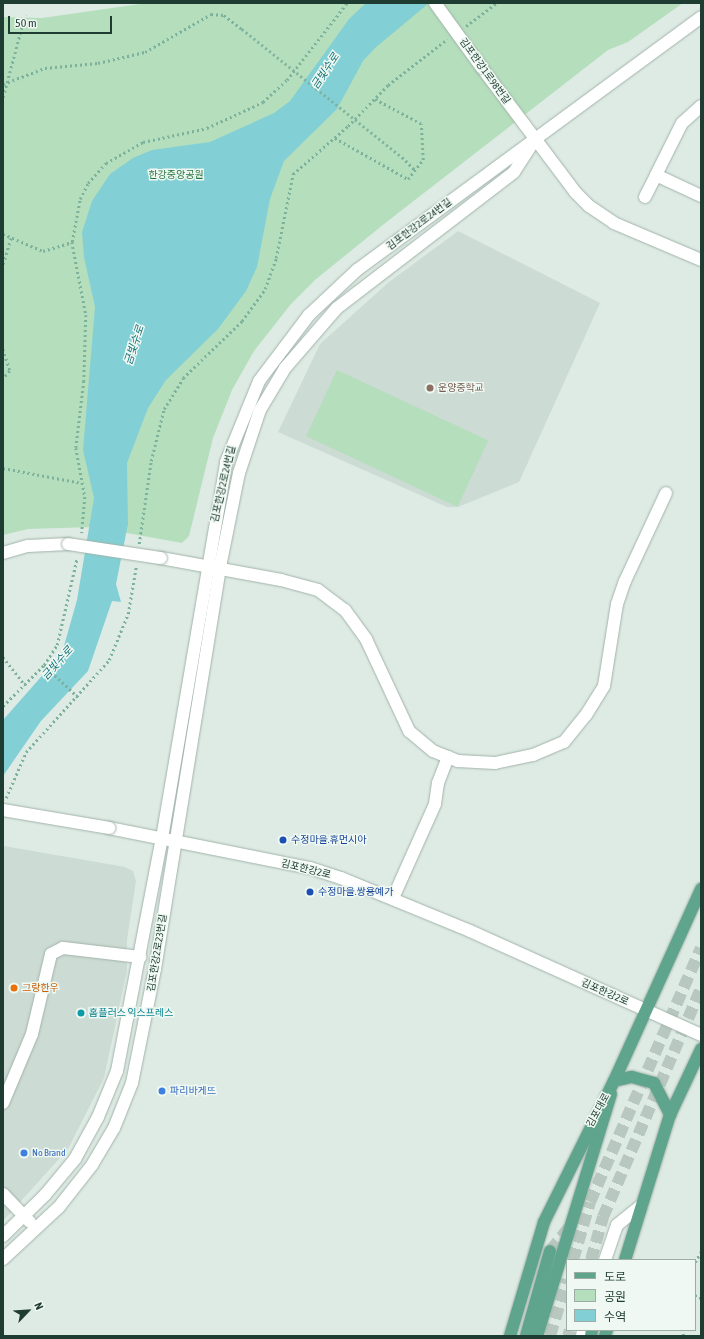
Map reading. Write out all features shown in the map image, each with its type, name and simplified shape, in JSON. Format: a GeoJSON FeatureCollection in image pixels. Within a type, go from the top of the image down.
{"type":"FeatureCollection","features":[{"type":"Feature","properties":{"kind":"main road","name":"김포대로"},"geometry":{"type":"LineString","coordinates":[[510,1336],[544,1222],[614,1081],[644,1009],[700,895]]}},
{"type":"Feature","properties":{"kind":"main road"},"geometry":{"type":"LineString","coordinates":[[625,1259],[670,1115],[701,1049]]}},
{"type":"Feature","properties":{"kind":"main road"},"geometry":{"type":"LineString","coordinates":[[537,1336],[614,1081],[632,1076],[654,1083],[670,1115]]}},
{"type":"Feature","properties":{"kind":"main road"},"geometry":{"type":"LineString","coordinates":[[526,1336],[550,1252]]}},
{"type":"Feature","properties":{"kind":"street","name":"김포한강1로98번길"},"geometry":{"type":"LineString","coordinates":[[435,3],[535,139]]}},
{"type":"Feature","properties":{"kind":"street","name":"김포한강2로24번길"},"geometry":{"type":"LineString","coordinates":[[162,838],[226,462],[247,402],[271,362],[309,315],[357,270],[701,17]]}},
{"type":"Feature","properties":{"kind":"street"},"geometry":{"type":"LineString","coordinates":[[645,197],[682,123],[701,106]]}},
{"type":"Feature","properties":{"kind":"street","name":"김포한강2로24번길"},"geometry":{"type":"LineString","coordinates":[[174,841],[220,567],[247,447],[260,410],[285,368],[337,308],[514,172],[535,139]]}},
{"type":"Feature","properties":{"kind":"street"},"geometry":{"type":"LineString","coordinates":[[535,139],[575,192],[602,216],[701,260]]}},
{"type":"Feature","properties":{"kind":"street"},"geometry":{"type":"LineString","coordinates":[[656,175],[701,196]]}},
{"type":"Feature","properties":{"kind":"street"},"geometry":{"type":"LineString","coordinates":[[3,553],[28,546],[68,544],[220,567],[318,590],[345,610],[366,639],[409,731],[433,751],[448,757],[496,763],[532,755],[564,742],[586,715],[604,686],[617,604],[625,581],[666,493]]}},
{"type":"Feature","properties":{"kind":"street"},"geometry":{"type":"LineString","coordinates":[[393,898],[435,804],[438,783],[448,757]]}},
{"type":"Feature","properties":{"kind":"street","name":"김포한강2로"},"geometry":{"type":"LineString","coordinates":[[4,806],[310,868],[393,898],[701,1035]]}},
{"type":"Feature","properties":{"kind":"street","name":"김포한강2로23번길"},"geometry":{"type":"LineString","coordinates":[[3,1236],[25,1216],[74,1159],[106,1099],[125,1042],[162,838]]}},
{"type":"Feature","properties":{"kind":"street","name":"김포한강2로23번길"},"geometry":{"type":"LineString","coordinates":[[3,1259],[59,1207],[92,1165],[114,1128],[132,1083],[143,1038],[174,841]]}},
{"type":"Feature","properties":{"kind":"street"},"geometry":{"type":"LineString","coordinates":[[3,1103],[32,1034],[51,954],[63,948],[140,957]]}},
{"type":"Feature","properties":{"kind":"street"},"geometry":{"type":"LineString","coordinates":[[3,1194],[36,1228]]}},
{"type":"Feature","properties":{"kind":"street"},"geometry":{"type":"LineString","coordinates":[[605,1259],[617,1225],[642,1205]]}},
{"type":"Feature","properties":{"kind":"path"},"geometry":{"type":"LineString","coordinates":[[81,537],[85,505],[76,448],[84,381],[86,315],[72,242],[80,199],[88,183],[106,163],[143,142],[207,128],[263,102],[287,80],[347,3]]}},
{"type":"Feature","properties":{"kind":"path"},"geometry":{"type":"LineString","coordinates":[[459,30],[496,3]]}},
{"type":"Feature","properties":{"kind":"path"},"geometry":{"type":"LineString","coordinates":[[5,84],[45,68],[98,63],[145,52],[211,14],[224,14],[402,157],[415,170]]}},
{"type":"Feature","properties":{"kind":"path"},"geometry":{"type":"LineString","coordinates":[[3,97],[5,84],[25,15]]}},
{"type":"Feature","properties":{"kind":"path"},"geometry":{"type":"LineString","coordinates":[[139,549],[151,461],[164,409],[183,378],[255,306],[276,258],[293,174],[335,138],[374,99],[453,35]]}},
{"type":"Feature","properties":{"kind":"path"},"geometry":{"type":"LineString","coordinates":[[335,138],[408,179],[422,160],[421,124],[374,99]]}},
{"type":"Feature","properties":{"kind":"path"},"geometry":{"type":"LineString","coordinates":[[3,234],[43,251],[72,242]]}},
{"type":"Feature","properties":{"kind":"path"},"geometry":{"type":"LineString","coordinates":[[3,264],[11,237]]}},
{"type":"Feature","properties":{"kind":"path"},"geometry":{"type":"LineString","coordinates":[[3,349],[10,371],[3,379]]}},
{"type":"Feature","properties":{"kind":"path"},"geometry":{"type":"LineString","coordinates":[[3,468],[82,483]]}},
{"type":"Feature","properties":{"kind":"path"},"geometry":{"type":"LineString","coordinates":[[3,706],[44,666],[63,628],[78,552]]}},
{"type":"Feature","properties":{"kind":"path"},"geometry":{"type":"LineString","coordinates":[[4,806],[26,752],[78,698],[109,660],[122,634],[137,565]]}},
{"type":"Feature","properties":{"kind":"path"},"geometry":{"type":"LineString","coordinates":[[3,657],[25,685]]}},
{"type":"Feature","properties":{"kind":"path"},"geometry":{"type":"LineString","coordinates":[[44,666],[78,698]]}},
{"type":"Feature","properties":{"kind":"shaded area","name":"운양중학교"},"geometry":{"type":"Polygon","coordinates":[[[458,231],[600,303],[519,482],[458,507],[447,507],[278,432],[320,344],[389,282],[458,231]]]}},
{"type":"Feature","properties":{"kind":"shaded area"},"geometry":{"type":"Polygon","coordinates":[[[4,846],[125,867],[133,871],[136,881],[127,940],[127,971],[104,1078],[68,1149],[3,1221],[4,846]]]}},
{"type":"Feature","properties":{"kind":"green space","name":"한강중앙공원"},"geometry":{"type":"Polygon","coordinates":[[[147,3],[683,3],[628,42],[608,50],[384,224],[315,280],[291,304],[254,351],[232,390],[213,438],[189,536],[182,543],[94,527],[28,529],[3,535],[3,17],[42,18],[147,3]]]}},
{"type":"Feature","properties":{"kind":"green space"},"geometry":{"type":"Polygon","coordinates":[[[337,370],[488,441],[458,507],[306,436],[337,370]]]}},
{"type":"Feature","properties":{"kind":"water","name":"금빛수로"},"geometry":{"type":"Polygon","coordinates":[[[366,3],[429,3],[375,48],[363,61],[337,109],[284,161],[270,199],[257,267],[246,291],[218,329],[166,380],[148,408],[127,463],[128,524],[116,584],[121,602],[112,601],[88,671],[41,721],[3,776],[3,720],[62,653],[77,600],[94,498],[83,450],[95,307],[84,257],[82,232],[92,201],[110,174],[133,158],[152,150],[210,142],[274,113],[290,101],[349,19],[366,3]]]}},
{"type":"Feature","properties":{"kind":"tunnel"},"geometry":{"type":"LineString","coordinates":[[573,1259],[590,1202],[701,948]]}},
{"type":"Feature","properties":{"kind":"tunnel"},"geometry":{"type":"LineString","coordinates":[[591,1259],[603,1217],[701,988]]}},
{"type":"Feature","properties":{"kind":"tunnel"},"geometry":{"type":"LineString","coordinates":[[550,1251],[570,1226]]}},
{"type":"Feature","properties":{"kind":"tunnel"},"geometry":{"type":"LineString","coordinates":[[550,1336],[566,1282]]}},
{"type":"Feature","properties":{"kind":"tunnel"},"geometry":{"type":"LineString","coordinates":[[568,1336],[570,1331]]}},
{"type":"Feature","properties":{"kind":"place","name":"운양중학교"},"geometry":{"type":"Point","coordinates":[430,388]}},
{"type":"Feature","properties":{"kind":"place","name":"수정마을.휴먼시아"},"geometry":{"type":"Point","coordinates":[283,840]}},
{"type":"Feature","properties":{"kind":"place","name":"수정마을.쌍용예가"},"geometry":{"type":"Point","coordinates":[310,892]}},
{"type":"Feature","properties":{"kind":"place","name":"그랑한우"},"geometry":{"type":"Point","coordinates":[14,988]}},
{"type":"Feature","properties":{"kind":"place","name":"홈플러스 익스프레스"},"geometry":{"type":"Point","coordinates":[81,1013]}},
{"type":"Feature","properties":{"kind":"place","name":"파리바게뜨"},"geometry":{"type":"Point","coordinates":[162,1091]}},
{"type":"Feature","properties":{"kind":"place","name":"No Brand"},"geometry":{"type":"Point","coordinates":[24,1153]}}]}
